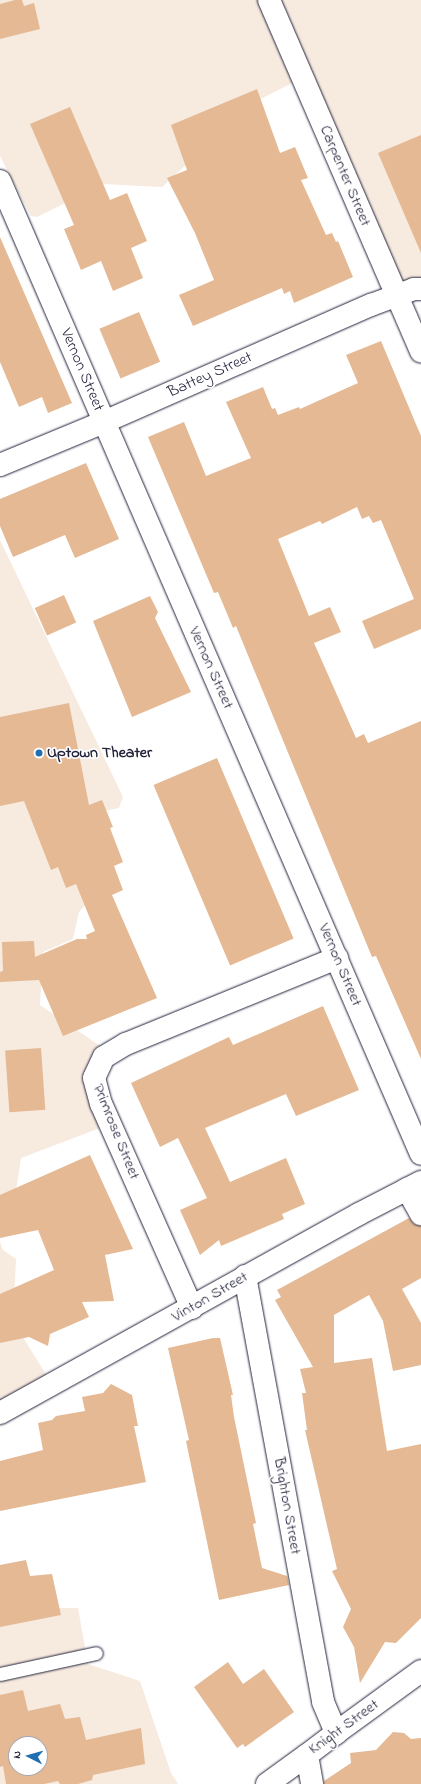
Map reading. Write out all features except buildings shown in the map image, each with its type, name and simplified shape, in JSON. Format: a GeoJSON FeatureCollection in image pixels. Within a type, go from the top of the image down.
{"type":"FeatureCollection","features":[{"type":"Feature","properties":{"kind":"street","name":"Carpenter Street"},"geometry":{"type":"LineString","coordinates":[[269,0],[421,352]]}},
{"type":"Feature","properties":{"kind":"street","name":"Vernon Street"},"geometry":{"type":"LineString","coordinates":[[0,181],[421,1154]]}},
{"type":"Feature","properties":{"kind":"street","name":"Battey Street"},"geometry":{"type":"LineString","coordinates":[[0,465],[104,422],[396,295],[421,289]]}},
{"type":"Feature","properties":{"kind":"street","name":"Primrose Street"},"geometry":{"type":"LineString","coordinates":[[192,1308],[101,1104],[94,1078],[104,1057],[126,1044],[337,958]]}},
{"type":"Feature","properties":{"kind":"street","name":"Vinton Street"},"geometry":{"type":"LineString","coordinates":[[0,1414],[192,1308],[245,1276],[414,1186]]}},
{"type":"Feature","properties":{"kind":"street"},"geometry":{"type":"LineString","coordinates":[[414,1186],[421,1214]]}},
{"type":"Feature","properties":{"kind":"street","name":"Brighton Street"},"geometry":{"type":"LineString","coordinates":[[245,1276],[323,1702],[336,1733]]}},
{"type":"Feature","properties":{"kind":"street","name":"Knight Street"},"geometry":{"type":"LineString","coordinates":[[267,1784],[421,1671]]}},
{"type":"Feature","properties":{"kind":"street"},"geometry":{"type":"LineString","coordinates":[[306,1755],[312,1784]]}},
{"type":"Feature","properties":{"kind":"lane"},"geometry":{"type":"LineString","coordinates":[[0,1674],[96,1653]]}},
{"type":"Feature","properties":{"kind":"shaded area"},"geometry":{"type":"Polygon","coordinates":[[[0,0],[421,0],[421,295],[403,298],[304,77],[193,133],[187,164],[162,187],[104,184],[37,217],[31,216],[0,156],[0,0]]]}},
{"type":"Feature","properties":{"kind":"shaded area"},"geometry":{"type":"Polygon","coordinates":[[[0,540],[123,797],[119,808],[96,813],[87,903],[79,912],[73,939],[43,952],[40,1005],[109,1052],[100,1128],[21,1158],[13,1211],[0,1230],[0,540]]]}},
{"type":"Feature","properties":{"kind":"shaded area"},"geometry":{"type":"Polygon","coordinates":[[[0,1242],[3,1250],[16,1259],[13,1321],[53,1386],[0,1422],[0,1242]]]}},
{"type":"Feature","properties":{"kind":"shaded area"},"geometry":{"type":"Polygon","coordinates":[[[0,1608],[78,1608],[88,1664],[140,1681],[171,1773],[178,1784],[0,1784],[0,1608]]]}},
{"type":"Feature","properties":{"kind":"place","name":"Uptown Theater"},"geometry":{"type":"Point","coordinates":[39,753]}}]}
